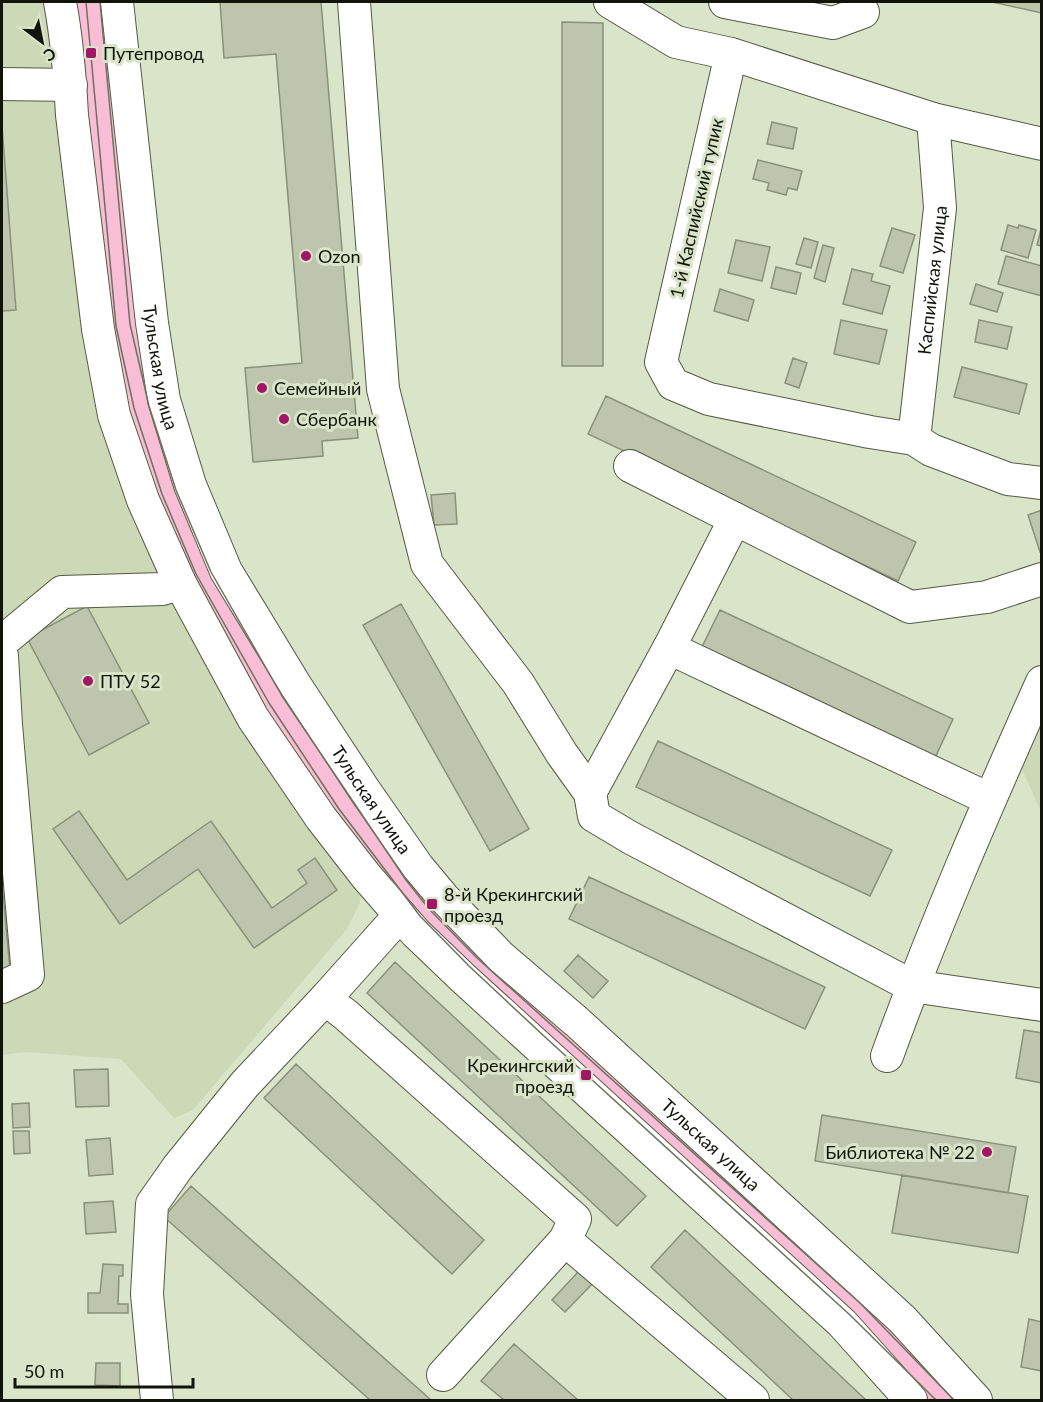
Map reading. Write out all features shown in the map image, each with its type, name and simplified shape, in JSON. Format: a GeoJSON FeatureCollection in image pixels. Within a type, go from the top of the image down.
{"type":"FeatureCollection","features":[{"type":"Feature","properties":{"kind":"street"},"geometry":{"type":"LineString","coordinates":[[60,2],[98,329],[114,415],[143,500],[180,583],[253,718],[321,818],[366,876],[416,933],[842,1323],[911,1401]]}},
{"type":"Feature","properties":{"kind":"street","name":"Тульская улица"},"geometry":{"type":"LineString","coordinates":[[117,2],[152,322],[164,400],[189,484],[226,571],[296,686],[418,867],[452,906],[501,957],[577,1022],[902,1319],[976,1401]]}},
{"type":"Feature","properties":{"kind":"street"},"geometry":{"type":"LineString","coordinates":[[354,2],[383,389],[427,564],[518,683],[562,754],[590,793],[594,816],[641,844],[912,986],[1041,1005]]}},
{"type":"Feature","properties":{"kind":"street"},"geometry":{"type":"LineString","coordinates":[[610,2],[676,42],[731,54],[933,119],[1041,144]]}},
{"type":"Feature","properties":{"kind":"street"},"geometry":{"type":"LineString","coordinates":[[725,2],[833,23],[863,12]]}},
{"type":"Feature","properties":{"kind":"street","name":"1-й Каспийский тупик"},"geometry":{"type":"LineString","coordinates":[[731,54],[661,362],[673,384],[709,399],[914,439]]}},
{"type":"Feature","properties":{"kind":"street"},"geometry":{"type":"LineString","coordinates":[[2,84],[71,85]]}},
{"type":"Feature","properties":{"kind":"street","name":"Каспийская улица"},"geometry":{"type":"LineString","coordinates":[[914,439],[940,208],[933,119]]}},
{"type":"Feature","properties":{"kind":"street"},"geometry":{"type":"LineString","coordinates":[[914,439],[931,450],[1008,479],[1041,483]]}},
{"type":"Feature","properties":{"kind":"street"},"geometry":{"type":"LineString","coordinates":[[630,466],[910,607],[987,597],[1041,579]]}},
{"type":"Feature","properties":{"kind":"street"},"geometry":{"type":"LineString","coordinates":[[590,793],[669,648],[735,519]]}},
{"type":"Feature","properties":{"kind":"street"},"geometry":{"type":"LineString","coordinates":[[2,642],[62,592],[162,590],[180,583]]}},
{"type":"Feature","properties":{"kind":"street"},"geometry":{"type":"LineString","coordinates":[[669,648],[989,799]]}},
{"type":"Feature","properties":{"kind":"street"},"geometry":{"type":"LineString","coordinates":[[2,656],[28,975],[2,987]]}},
{"type":"Feature","properties":{"kind":"street"},"geometry":{"type":"LineString","coordinates":[[887,1056],[912,986],[989,799],[1041,682]]}},
{"type":"Feature","properties":{"kind":"street"},"geometry":{"type":"LineString","coordinates":[[157,1401],[147,1294],[152,1204],[178,1167],[245,1084],[400,915]]}},
{"type":"Feature","properties":{"kind":"street"},"geometry":{"type":"LineString","coordinates":[[325,999],[346,1015],[575,1220],[565,1240],[443,1375]]}},
{"type":"Feature","properties":{"kind":"street"},"geometry":{"type":"LineString","coordinates":[[565,1240],[753,1401]]}},
{"type":"Feature","properties":{"kind":"shaded area"},"geometry":{"type":"Polygon","coordinates":[[[2,2],[49,2],[62,116],[358,879],[360,903],[347,929],[193,1110],[174,1118],[121,1059],[24,1052],[2,1055],[2,2]]]}},
{"type":"Feature","properties":{"kind":"shaded area"},"geometry":{"type":"Polygon","coordinates":[[[71,2],[109,2],[154,405],[356,800],[865,1300],[962,1400],[921,1400],[466,973],[330,812],[262,705],[187,574],[153,496],[126,408],[106,323],[71,2]]]}},
{"type":"Feature","properties":{"kind":"shaded area"},"geometry":{"type":"Polygon","coordinates":[[[1041,719],[1041,812],[1019,762],[1041,719]]]}},
{"type":"Feature","properties":{"kind":"building"},"geometry":{"type":"Polygon","coordinates":[[[220,2],[321,2],[358,438],[322,441],[323,456],[253,462],[245,368],[302,363],[276,54],[224,58],[220,2]]]}},
{"type":"Feature","properties":{"kind":"building"},"geometry":{"type":"Polygon","coordinates":[[[992,2],[1042,2],[1042,13],[992,2]]]}},
{"type":"Feature","properties":{"kind":"building"},"geometry":{"type":"Polygon","coordinates":[[[562,22],[603,23],[603,366],[562,366],[562,22]]]}},
{"type":"Feature","properties":{"kind":"building"},"geometry":{"type":"Polygon","coordinates":[[[772,122],[797,128],[793,149],[767,144],[772,122]]]}},
{"type":"Feature","properties":{"kind":"building"},"geometry":{"type":"Polygon","coordinates":[[[2,126],[16,310],[2,311],[2,126]]]}},
{"type":"Feature","properties":{"kind":"building"},"geometry":{"type":"Polygon","coordinates":[[[758,160],[802,171],[797,190],[788,188],[786,195],[767,190],[769,183],[753,179],[758,160]]]}},
{"type":"Feature","properties":{"kind":"building"},"geometry":{"type":"Polygon","coordinates":[[[1008,225],[1018,228],[1019,225],[1036,230],[1028,258],[1001,250],[1008,225]]]}},
{"type":"Feature","properties":{"kind":"building"},"geometry":{"type":"Polygon","coordinates":[[[1042,225],[1042,246],[1037,245],[1042,225]]]}},
{"type":"Feature","properties":{"kind":"building"},"geometry":{"type":"Polygon","coordinates":[[[892,228],[915,235],[903,273],[880,266],[892,228]]]}},
{"type":"Feature","properties":{"kind":"building"},"geometry":{"type":"Polygon","coordinates":[[[804,238],[818,242],[811,268],[796,264],[804,238]]]}},
{"type":"Feature","properties":{"kind":"building"},"geometry":{"type":"Polygon","coordinates":[[[736,240],[770,247],[762,281],[728,273],[736,240]]]}},
{"type":"Feature","properties":{"kind":"building"},"geometry":{"type":"Polygon","coordinates":[[[823,245],[834,248],[825,282],[814,278],[823,245]]]}},
{"type":"Feature","properties":{"kind":"building"},"geometry":{"type":"Polygon","coordinates":[[[1006,256],[1042,266],[1042,296],[998,284],[1006,256]]]}},
{"type":"Feature","properties":{"kind":"building"},"geometry":{"type":"Polygon","coordinates":[[[776,267],[801,273],[796,294],[771,288],[776,267]]]}},
{"type":"Feature","properties":{"kind":"building"},"geometry":{"type":"Polygon","coordinates":[[[852,269],[873,274],[871,281],[890,286],[882,314],[843,304],[852,269]]]}},
{"type":"Feature","properties":{"kind":"building"},"geometry":{"type":"Polygon","coordinates":[[[976,284],[1003,293],[997,312],[970,304],[976,284]]]}},
{"type":"Feature","properties":{"kind":"building"},"geometry":{"type":"Polygon","coordinates":[[[720,289],[754,300],[748,321],[714,311],[720,289]]]}},
{"type":"Feature","properties":{"kind":"building"},"geometry":{"type":"Polygon","coordinates":[[[841,320],[887,330],[879,364],[834,354],[841,320]]]}},
{"type":"Feature","properties":{"kind":"building"},"geometry":{"type":"Polygon","coordinates":[[[979,320],[1012,327],[1007,349],[975,342],[979,320]]]}},
{"type":"Feature","properties":{"kind":"building"},"geometry":{"type":"Polygon","coordinates":[[[793,358],[807,363],[799,388],[785,383],[793,358]]]}},
{"type":"Feature","properties":{"kind":"building"},"geometry":{"type":"Polygon","coordinates":[[[962,367],[1027,384],[1019,414],[954,397],[962,367]]]}},
{"type":"Feature","properties":{"kind":"building"},"geometry":{"type":"Polygon","coordinates":[[[606,396],[916,542],[898,581],[588,434],[606,396]]]}},
{"type":"Feature","properties":{"kind":"building"},"geometry":{"type":"Polygon","coordinates":[[[455,493],[457,524],[434,525],[431,495],[455,493]]]}},
{"type":"Feature","properties":{"kind":"building"},"geometry":{"type":"Polygon","coordinates":[[[1042,510],[1042,551],[1040,552],[1028,515],[1042,510]]]}},
{"type":"Feature","properties":{"kind":"building"},"geometry":{"type":"Polygon","coordinates":[[[401,604],[529,829],[490,851],[363,625],[401,604]]]}},
{"type":"Feature","properties":{"kind":"building","name":"ПТУ 52"},"geometry":{"type":"Polygon","coordinates":[[[87,606],[149,723],[89,755],[27,638],[87,606]]]}},
{"type":"Feature","properties":{"kind":"building"},"geometry":{"type":"Polygon","coordinates":[[[720,610],[953,719],[934,760],[700,651],[720,610]]]}},
{"type":"Feature","properties":{"kind":"building"},"geometry":{"type":"Polygon","coordinates":[[[658,741],[892,850],[870,896],[636,787],[658,741]]]}},
{"type":"Feature","properties":{"kind":"building"},"geometry":{"type":"Polygon","coordinates":[[[79,811],[127,880],[211,821],[272,908],[307,883],[298,870],[315,858],[337,890],[254,948],[198,869],[120,924],[53,829],[79,811]]]}},
{"type":"Feature","properties":{"kind":"building"},"geometry":{"type":"Polygon","coordinates":[[[589,877],[825,987],[805,1029],[569,919],[589,877]]]}},
{"type":"Feature","properties":{"kind":"building"},"geometry":{"type":"Polygon","coordinates":[[[2,883],[10,970],[2,971],[2,883]]]}},
{"type":"Feature","properties":{"kind":"building"},"geometry":{"type":"Polygon","coordinates":[[[578,955],[608,981],[593,998],[564,971],[578,955]]]}},
{"type":"Feature","properties":{"kind":"building"},"geometry":{"type":"Polygon","coordinates":[[[395,962],[646,1196],[617,1226],[367,993],[395,962]]]}},
{"type":"Feature","properties":{"kind":"building"},"geometry":{"type":"Polygon","coordinates":[[[1024,1030],[1042,1033],[1042,1083],[1016,1078],[1024,1030]]]}},
{"type":"Feature","properties":{"kind":"building"},"geometry":{"type":"Polygon","coordinates":[[[296,1064],[484,1240],[452,1274],[264,1098],[296,1064]]]}},
{"type":"Feature","properties":{"kind":"building"},"geometry":{"type":"Polygon","coordinates":[[[108,1069],[109,1106],[76,1107],[74,1070],[108,1069]]]}},
{"type":"Feature","properties":{"kind":"building"},"geometry":{"type":"Polygon","coordinates":[[[29,1103],[30,1127],[13,1128],[12,1104],[29,1103]]]}},
{"type":"Feature","properties":{"kind":"building"},"geometry":{"type":"Polygon","coordinates":[[[822,1115],[1016,1147],[1008,1193],[815,1161],[822,1115]]]}},
{"type":"Feature","properties":{"kind":"building"},"geometry":{"type":"Polygon","coordinates":[[[13,1131],[29,1131],[30,1153],[14,1154],[13,1131]]]}},
{"type":"Feature","properties":{"kind":"building"},"geometry":{"type":"Polygon","coordinates":[[[110,1138],[113,1174],[89,1176],[86,1140],[110,1138]]]}},
{"type":"Feature","properties":{"kind":"building"},"geometry":{"type":"Polygon","coordinates":[[[902,1175],[1028,1196],[1018,1253],[892,1233],[902,1175]]]}},
{"type":"Feature","properties":{"kind":"building"},"geometry":{"type":"Polygon","coordinates":[[[191,1186],[431,1400],[370,1400],[164,1217],[191,1186]]]}},
{"type":"Feature","properties":{"kind":"building"},"geometry":{"type":"Polygon","coordinates":[[[113,1201],[116,1232],[86,1234],[84,1203],[113,1201]]]}},
{"type":"Feature","properties":{"kind":"building"},"geometry":{"type":"Polygon","coordinates":[[[685,1230],[866,1400],[793,1400],[651,1267],[685,1230]]]}},
{"type":"Feature","properties":{"kind":"building"},"geometry":{"type":"Polygon","coordinates":[[[103,1264],[123,1265],[123,1276],[119,1276],[118,1304],[128,1304],[128,1313],[88,1313],[88,1293],[100,1293],[103,1264]]]}},
{"type":"Feature","properties":{"kind":"building"},"geometry":{"type":"Polygon","coordinates":[[[578,1272],[592,1284],[565,1312],[552,1300],[578,1272]]]}},
{"type":"Feature","properties":{"kind":"building"},"geometry":{"type":"Polygon","coordinates":[[[1029,1319],[1042,1322],[1042,1371],[1021,1367],[1029,1319]]]}},
{"type":"Feature","properties":{"kind":"building"},"geometry":{"type":"Polygon","coordinates":[[[514,1344],[578,1400],[504,1400],[481,1381],[514,1344]]]}},
{"type":"Feature","properties":{"kind":"building"},"geometry":{"type":"Polygon","coordinates":[[[96,1363],[120,1363],[120,1386],[95,1385],[96,1363]]]}},
{"type":"Feature","properties":{"kind":"tram line"},"geometry":{"type":"LineString","coordinates":[[86,2],[116,326],[134,408],[162,494],[196,574],[269,703],[339,809],[420,916],[469,966],[545,1037],[850,1315],[936,1400]]}},
{"type":"Feature","properties":{"kind":"tram line"},"geometry":{"type":"LineString","coordinates":[[100,2],[130,324],[149,406],[176,490],[211,572],[282,696],[406,880],[429,909],[476,957],[860,1303],[954,1400]]}},
{"type":"Feature","properties":{"kind":"place","name":"Путепровод"},"geometry":{"type":"Point","coordinates":[91,53]}},
{"type":"Feature","properties":{"kind":"place","name":"Ozon"},"geometry":{"type":"Point","coordinates":[306,256]}},
{"type":"Feature","properties":{"kind":"place","name":"Семейный"},"geometry":{"type":"Point","coordinates":[262,388]}},
{"type":"Feature","properties":{"kind":"place","name":"Сбербанк"},"geometry":{"type":"Point","coordinates":[284,419]}},
{"type":"Feature","properties":{"kind":"place","name":"ПТУ 52"},"geometry":{"type":"Point","coordinates":[88,681]}},
{"type":"Feature","properties":{"kind":"place","name":"8-й Крекингский проезд"},"geometry":{"type":"Point","coordinates":[432,904]}},
{"type":"Feature","properties":{"kind":"place","name":"Крекингский проезд"},"geometry":{"type":"Point","coordinates":[586,1075]}},
{"type":"Feature","properties":{"kind":"place","name":"Библиотека № 22"},"geometry":{"type":"Point","coordinates":[987,1152]}}]}
